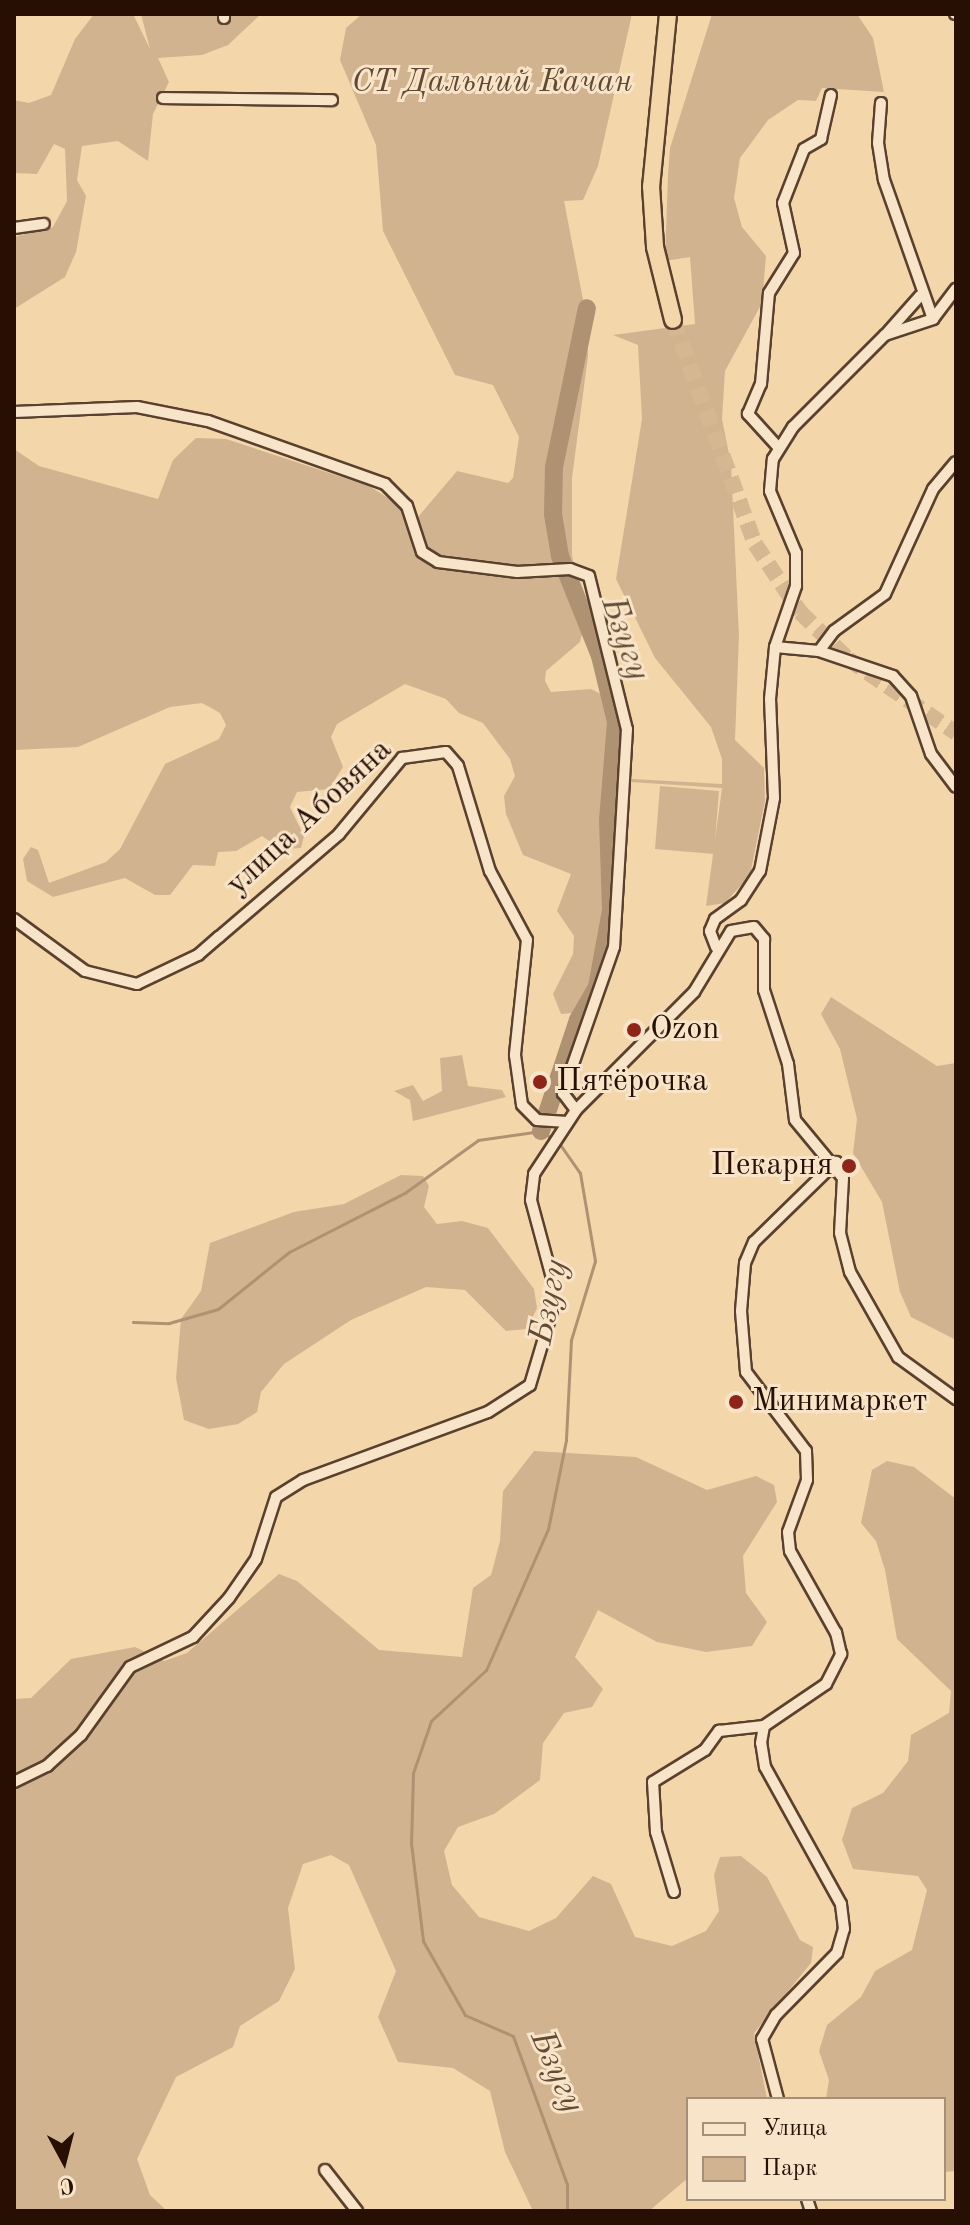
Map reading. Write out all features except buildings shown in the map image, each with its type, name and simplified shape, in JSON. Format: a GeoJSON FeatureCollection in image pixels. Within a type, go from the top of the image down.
{"type":"FeatureCollection","features":[{"type":"Feature","properties":{"kind":"highway"},"geometry":{"type":"LineString","coordinates":[[668,14],[651,186],[655,247],[673,320]]}},
{"type":"Feature","properties":{"kind":"street"},"geometry":{"type":"LineString","coordinates":[[778,447],[748,414],[761,384],[769,293],[794,253],[783,203],[804,149],[821,139],[831,95]]}},
{"type":"Feature","properties":{"kind":"street"},"geometry":{"type":"LineString","coordinates":[[163,98],[332,100]]}},
{"type":"Feature","properties":{"kind":"street"},"geometry":{"type":"LineString","coordinates":[[881,103],[878,143],[884,180],[920,296],[933,319]]}},
{"type":"Feature","properties":{"kind":"street"},"geometry":{"type":"LineString","coordinates":[[14,228],[44,224]]}},
{"type":"Feature","properties":{"kind":"street"},"geometry":{"type":"LineString","coordinates":[[885,335],[933,319],[954,301],[956,289]]}},
{"type":"Feature","properties":{"kind":"street"},"geometry":{"type":"LineString","coordinates":[[716,947],[712,924],[751,888],[767,850],[774,798],[770,699],[775,647],[796,586],[793,534],[770,491],[778,447],[920,296]]}},
{"type":"Feature","properties":{"kind":"street"},"geometry":{"type":"LineString","coordinates":[[14,412],[137,407],[208,421],[385,484],[407,506],[422,552],[438,562],[539,572],[570,569],[589,576],[627,729],[614,947],[563,1093],[576,1110]]}},
{"type":"Feature","properties":{"kind":"street"},"geometry":{"type":"LineString","coordinates":[[819,651],[834,631],[885,594],[933,489],[956,462]]}},
{"type":"Feature","properties":{"kind":"street"},"geometry":{"type":"LineString","coordinates":[[775,647],[819,651],[869,664],[903,684],[931,754],[956,787]]}},
{"type":"Feature","properties":{"kind":"street","name":"улица Абовяна"},"geometry":{"type":"LineString","coordinates":[[14,919],[85,971],[137,984],[198,955],[230,928],[339,834],[402,758],[446,752],[458,766],[490,871],[527,940],[517,1083],[525,1112],[537,1120],[567,1122]]}},
{"type":"Feature","properties":{"kind":"street"},"geometry":{"type":"LineString","coordinates":[[14,1782],[47,1766],[81,1735],[130,1667],[193,1637],[229,1598],[256,1559],[276,1497],[303,1480],[488,1412],[530,1385],[552,1311],[552,1278],[530,1189],[549,1151],[576,1110],[694,992],[716,947],[741,928],[761,934],[764,990],[783,1045],[795,1120],[836,1162],[843,1178],[840,1233],[850,1272],[898,1357],[956,1399]]}},
{"type":"Feature","properties":{"kind":"street"},"geometry":{"type":"LineString","coordinates":[[674,1892],[656,1832],[652,1790],[659,1774],[686,1764],[729,1727],[764,1726],[826,1684],[841,1654],[836,1633],[790,1551],[788,1532],[807,1480],[806,1451],[791,1425],[754,1387],[740,1355],[745,1263],[754,1242],[836,1162]]}},
{"type":"Feature","properties":{"kind":"street"},"geometry":{"type":"LineString","coordinates":[[764,1726],[765,1767],[841,1904],[844,1929],[837,1953],[776,2015],[762,2039],[777,2097]]}},
{"type":"Feature","properties":{"kind":"street"},"geometry":{"type":"LineString","coordinates":[[325,2170],[357,2211]]}},
{"type":"Feature","properties":{"kind":"green space"},"geometry":{"type":"Polygon","coordinates":[[[94,14],[133,14],[150,49],[141,14],[261,14],[228,45],[202,55],[158,58],[169,82],[153,114],[148,161],[118,141],[82,146],[77,180],[86,196],[76,252],[65,277],[14,309],[14,237],[53,227],[67,201],[65,149],[54,144],[37,174],[14,173],[14,100],[29,103],[51,95],[75,39],[94,14]]]}},
{"type":"Feature","properties":{"kind":"green space","name":"СТ Дальний Качан"},"geometry":{"type":"Polygon","coordinates":[[[362,14],[632,14],[598,166],[583,200],[564,201],[586,315],[588,356],[572,478],[572,555],[584,626],[580,642],[546,671],[545,681],[551,692],[591,689],[605,696],[613,716],[615,778],[722,784],[722,759],[711,727],[655,658],[616,579],[642,419],[638,345],[613,335],[695,324],[690,257],[665,261],[668,175],[670,148],[712,14],[857,14],[873,38],[884,92],[822,88],[816,101],[798,100],[768,120],[740,158],[734,198],[742,227],[766,256],[762,303],[725,371],[722,419],[731,464],[739,636],[735,740],[764,768],[765,801],[750,875],[725,903],[706,906],[722,788],[615,781],[611,939],[585,1012],[561,1014],[553,994],[573,954],[574,936],[557,911],[571,874],[523,855],[506,814],[504,796],[515,776],[510,759],[483,723],[459,713],[446,699],[405,684],[337,724],[331,737],[343,767],[329,789],[297,792],[290,807],[304,836],[301,848],[281,849],[262,836],[236,851],[218,852],[215,866],[193,865],[170,895],[155,895],[125,878],[53,897],[27,881],[23,859],[31,847],[38,850],[49,883],[106,862],[120,849],[165,764],[219,739],[226,725],[220,713],[202,703],[170,707],[78,747],[14,750],[14,449],[39,466],[158,499],[173,460],[196,438],[226,439],[369,486],[418,517],[457,471],[508,483],[513,478],[519,437],[493,385],[455,375],[383,231],[376,145],[340,60],[346,28],[362,14]]]}},
{"type":"Feature","properties":{"kind":"green space"},"geometry":{"type":"Polygon","coordinates":[[[660,786],[719,791],[714,854],[655,849],[660,786]]]}},
{"type":"Feature","properties":{"kind":"green space"},"geometry":{"type":"Polygon","coordinates":[[[831,997],[937,1066],[956,1063],[956,1340],[911,1317],[900,1292],[882,1202],[853,1153],[857,1119],[840,1049],[821,1014],[831,997]]]}},
{"type":"Feature","properties":{"kind":"green space"},"geometry":{"type":"Polygon","coordinates":[[[462,1055],[468,1086],[502,1090],[506,1097],[413,1121],[410,1100],[394,1091],[413,1085],[423,1101],[442,1091],[440,1058],[462,1055]]]}},
{"type":"Feature","properties":{"kind":"green space"},"geometry":{"type":"Polygon","coordinates":[[[401,1175],[423,1176],[429,1186],[424,1207],[437,1224],[462,1221],[488,1228],[534,1289],[537,1308],[527,1329],[506,1331],[465,1290],[426,1287],[351,1320],[284,1364],[261,1392],[257,1412],[238,1424],[209,1429],[184,1420],[176,1378],[181,1319],[201,1291],[210,1243],[294,1212],[344,1204],[401,1175]]]}},
{"type":"Feature","properties":{"kind":"green space"},"geometry":{"type":"Polygon","coordinates":[[[534,1451],[636,1457],[707,1490],[756,1476],[774,1485],[777,1502],[743,1556],[746,1593],[767,1622],[752,1646],[706,1652],[657,1642],[598,1610],[575,1657],[603,1689],[592,1707],[564,1713],[543,1743],[540,1780],[494,1814],[458,1827],[444,1851],[452,1885],[479,1917],[529,1931],[556,1918],[593,1876],[611,1884],[635,1937],[672,1946],[706,1931],[719,1911],[714,1875],[720,1857],[741,1856],[767,1877],[800,1940],[813,1947],[811,1963],[754,2033],[767,2097],[686,2097],[686,2180],[649,2211],[533,2211],[505,2152],[490,2091],[453,2068],[398,2062],[378,2017],[396,1971],[349,1865],[331,1855],[303,1864],[288,1908],[295,1969],[279,2001],[240,2026],[233,2047],[176,2077],[137,2159],[150,2195],[167,2211],[14,2211],[14,1699],[31,1698],[71,1659],[135,1647],[164,1661],[187,1653],[279,1574],[297,1581],[379,1650],[462,1657],[473,1588],[491,1575],[500,1541],[503,1491],[534,1451]]]}},
{"type":"Feature","properties":{"kind":"green space"},"geometry":{"type":"Polygon","coordinates":[[[887,1461],[914,1467],[956,1499],[956,2171],[946,2172],[946,2097],[826,2097],[829,2080],[819,2051],[827,2025],[861,1997],[875,1971],[912,1950],[927,1890],[918,1876],[853,1869],[842,1840],[852,1808],[883,1793],[908,1761],[911,1735],[949,1713],[951,1691],[897,1639],[885,1570],[876,1541],[861,1523],[872,1470],[887,1461]]]}},
{"type":"Feature","properties":{"kind":"waterway","name":"Бзугу"},"geometry":{"type":"LineString","coordinates":[[541,1131],[578,1020],[597,987],[611,910],[608,820],[616,722],[600,656],[560,556],[553,514],[554,467],[587,308]]}},
{"type":"Feature","properties":{"kind":"waterway"},"geometry":{"type":"LineString","coordinates":[[133,1322],[169,1323],[218,1309],[289,1252],[406,1192],[478,1140],[541,1131],[553,1139]]}},
{"type":"Feature","properties":{"kind":"waterway","name":"Бзугу"},"geometry":{"type":"LineString","coordinates":[[559,1143],[580,1173],[595,1261],[571,1340],[566,1440],[548,1529],[486,1670],[431,1721],[413,1773],[411,1843],[423,1941],[465,2015],[513,2036],[567,2184],[567,2211]]}},
{"type":"Feature","properties":{"kind":"tunnel"},"geometry":{"type":"LineString","coordinates":[[673,320],[755,544],[800,612],[848,659],[956,733]]}},
{"type":"Feature","properties":{"kind":"place","name":"Ozon"},"geometry":{"type":"Point","coordinates":[634,1030]}},
{"type":"Feature","properties":{"kind":"place","name":"Пятёрочка"},"geometry":{"type":"Point","coordinates":[540,1082]}},
{"type":"Feature","properties":{"kind":"place","name":"Пекарня"},"geometry":{"type":"Point","coordinates":[849,1166]}},
{"type":"Feature","properties":{"kind":"place","name":"Минимаркет"},"geometry":{"type":"Point","coordinates":[736,1402]}}]}
